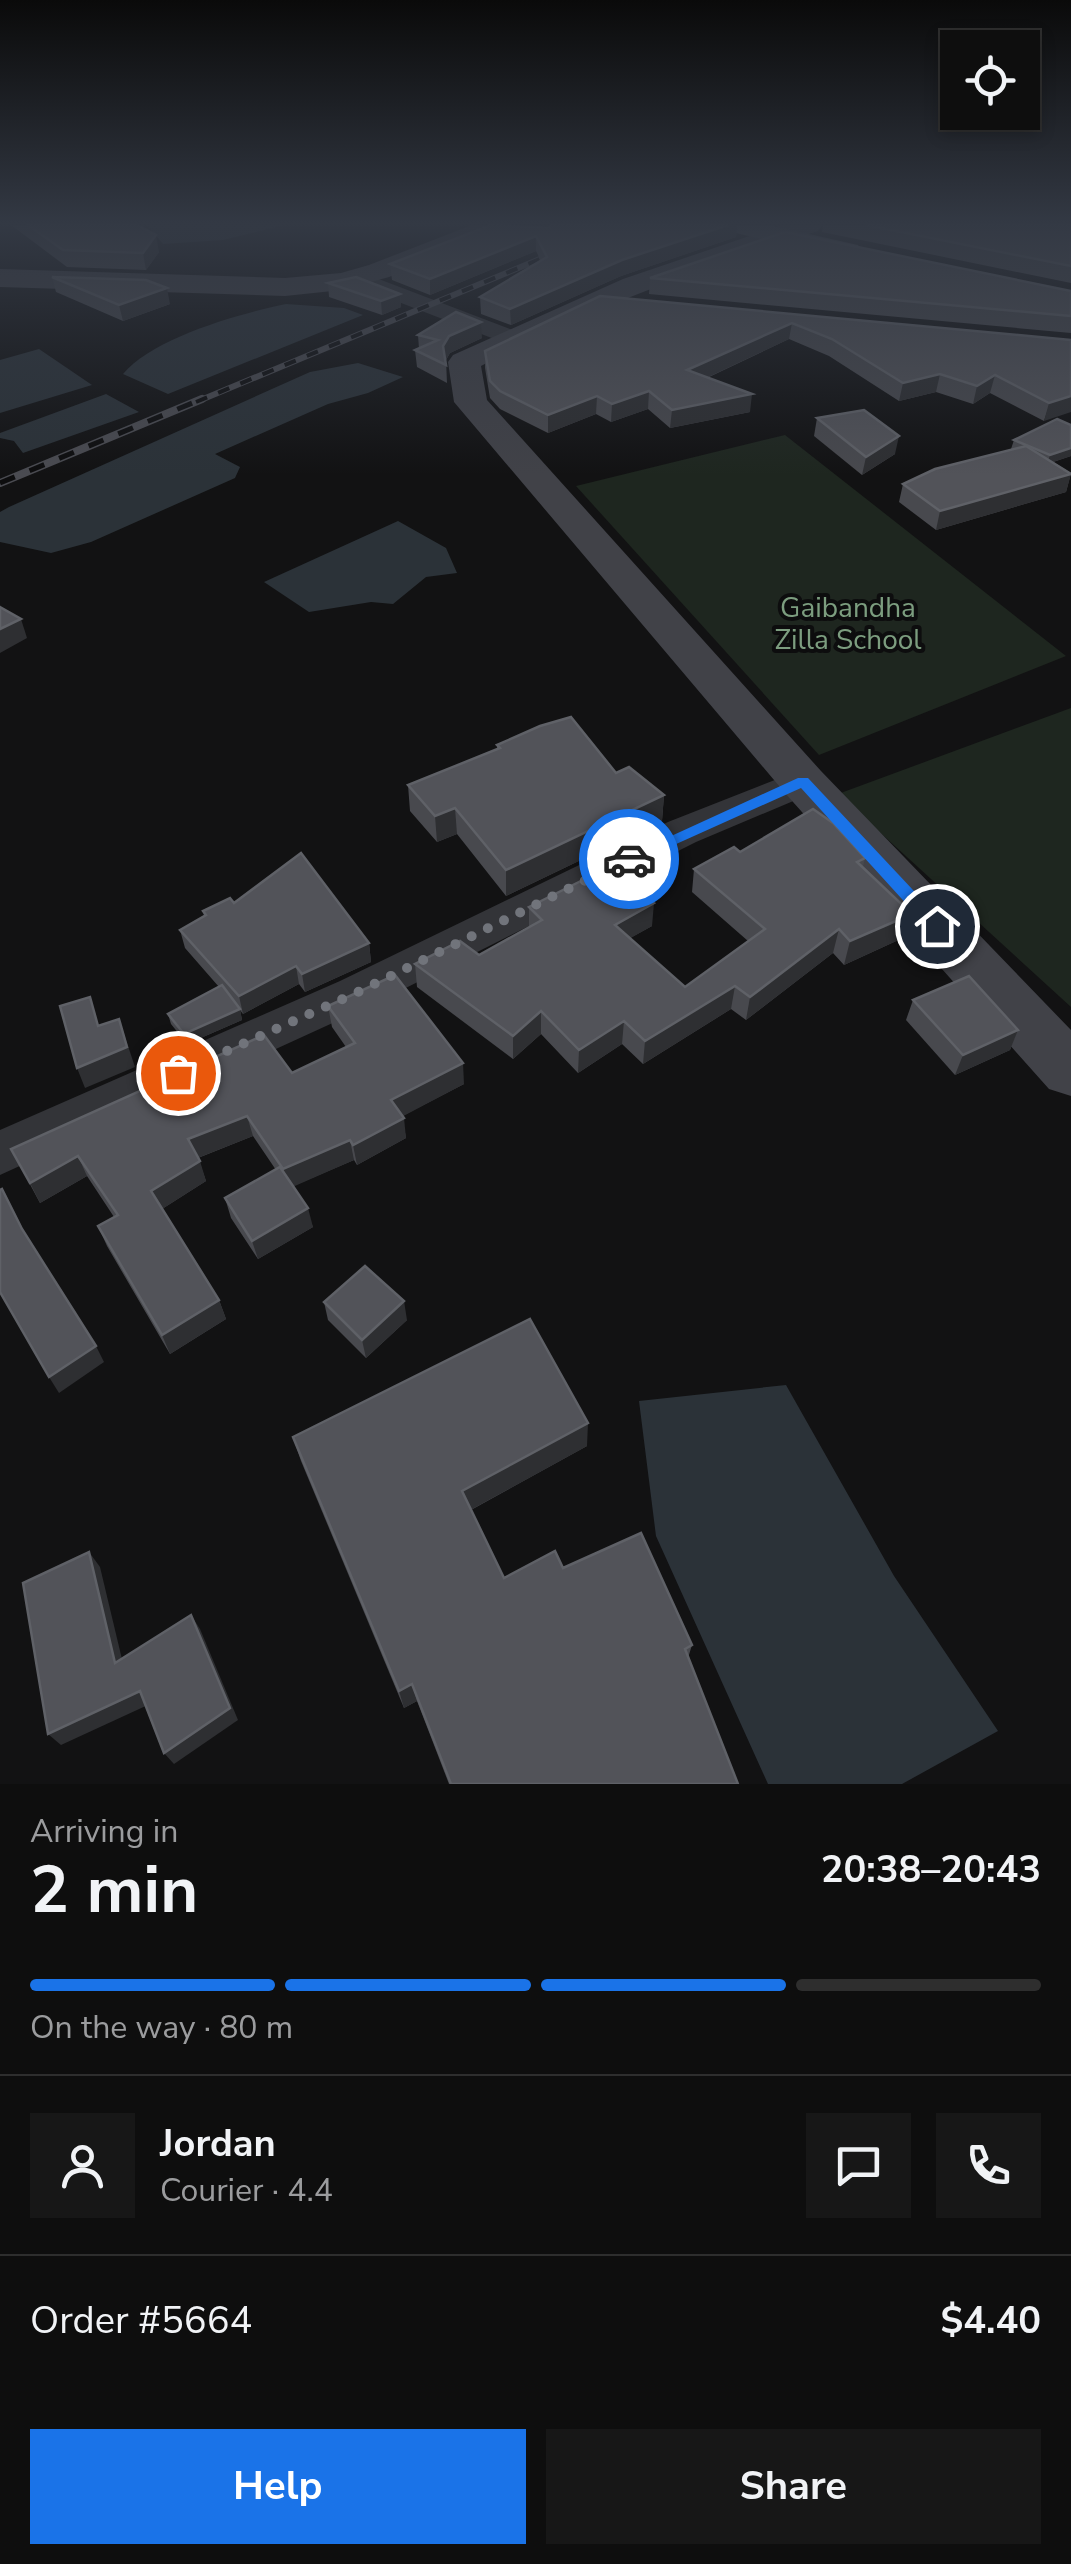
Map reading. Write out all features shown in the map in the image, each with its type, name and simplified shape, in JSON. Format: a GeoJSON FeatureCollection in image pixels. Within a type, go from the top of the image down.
{"type":"FeatureCollection","features":[{"type":"Feature","properties":{"kind":"street"},"geometry":{"type":"LineString","coordinates":[[434,308],[510,338]]}},
{"type":"Feature","properties":{"kind":"street"},"geometry":{"type":"LineString","coordinates":[[569,308],[464,362],[472,402],[803,782],[1071,1071]]}},
{"type":"Feature","properties":{"kind":"street"},"geometry":{"type":"LineString","coordinates":[[0,1153],[356,993],[682,832],[803,782]]}},
{"type":"Feature","properties":{"kind":"green space","name":"Gaibandha Zilla School"},"geometry":{"type":"Polygon","coordinates":[[[785,435],[1066,656],[819,755],[576,486],[785,435]]]}},
{"type":"Feature","properties":{"kind":"green space"},"geometry":{"type":"Polygon","coordinates":[[[1071,708],[1071,1007],[838,794],[1071,708]]]}},
{"type":"Feature","properties":{"kind":"shaded area"},"geometry":{"type":"Polygon","coordinates":[[[269,308],[345,308],[363,315],[168,394],[123,374],[136,361],[175,338],[269,308]]]}},
{"type":"Feature","properties":{"kind":"shaded area"},"geometry":{"type":"Polygon","coordinates":[[[39,349],[92,385],[0,413],[0,360],[39,349]]]}},
{"type":"Feature","properties":{"kind":"shaded area"},"geometry":{"type":"Polygon","coordinates":[[[358,363],[403,377],[368,393],[328,404],[215,454],[240,467],[235,478],[91,542],[51,553],[0,542],[0,512],[9,507],[310,372],[358,363]]]}},
{"type":"Feature","properties":{"kind":"shaded area"},"geometry":{"type":"Polygon","coordinates":[[[106,394],[139,412],[23,453],[14,441],[0,438],[0,433],[106,394]]]}},
{"type":"Feature","properties":{"kind":"shaded area"},"geometry":{"type":"Polygon","coordinates":[[[398,521],[446,548],[457,573],[426,577],[393,604],[371,602],[309,612],[264,582],[398,521]]]}},
{"type":"Feature","properties":{"kind":"shaded area"},"geometry":{"type":"Polygon","coordinates":[[[786,1385],[894,1576],[998,1731],[902,1784],[768,1784],[656,1536],[639,1401],[786,1385]]]}},
{"type":"Feature","properties":{"kind":"building"},"geometry":{"type":"Polygon","coordinates":[[[574,308],[731,308],[1071,340],[1071,396],[1049,403],[995,375],[977,386],[940,374],[903,383],[832,339],[792,323],[687,370],[752,394],[672,410],[649,391],[612,404],[597,396],[548,415],[500,391],[490,381],[485,351],[574,308]]]}},
{"type":"Feature","properties":{"kind":"building"},"geometry":{"type":"Polygon","coordinates":[[[985,308],[1071,308],[1071,316],[985,308]]]}},
{"type":"Feature","properties":{"kind":"building"},"geometry":{"type":"Polygon","coordinates":[[[456,312],[481,322],[449,336],[443,346],[446,365],[415,350],[438,340],[418,335],[456,312]]]}},
{"type":"Feature","properties":{"kind":"building"},"geometry":{"type":"Polygon","coordinates":[[[864,410],[899,436],[866,457],[817,418],[864,410]]]}},
{"type":"Feature","properties":{"kind":"building"},"geometry":{"type":"Polygon","coordinates":[[[1057,419],[1071,425],[1071,448],[1050,455],[1014,440],[1057,419]]]}},
{"type":"Feature","properties":{"kind":"building"},"geometry":{"type":"Polygon","coordinates":[[[1026,446],[1071,474],[940,511],[903,484],[935,469],[1026,446]]]}},
{"type":"Feature","properties":{"kind":"building"},"geometry":{"type":"Polygon","coordinates":[[[0,607],[21,619],[0,629],[0,607]]]}},
{"type":"Feature","properties":{"kind":"building"},"geometry":{"type":"Polygon","coordinates":[[[571,717],[616,773],[629,767],[664,795],[506,870],[455,808],[435,816],[408,785],[500,748],[497,745],[540,726],[571,717]]]}},
{"type":"Feature","properties":{"kind":"building"},"geometry":{"type":"Polygon","coordinates":[[[813,809],[833,823],[865,858],[857,862],[912,914],[850,941],[839,929],[750,997],[735,986],[645,1041],[624,1021],[579,1050],[541,1011],[513,1036],[415,964],[460,941],[479,955],[542,920],[529,907],[611,866],[654,903],[615,925],[685,987],[765,929],[694,869],[734,847],[740,852],[813,809]]]}},
{"type":"Feature","properties":{"kind":"building"},"geometry":{"type":"Polygon","coordinates":[[[301,853],[369,943],[302,974],[296,966],[239,996],[180,930],[206,915],[203,911],[230,898],[234,903],[301,853]]]}},
{"type":"Feature","properties":{"kind":"building"},"geometry":{"type":"Polygon","coordinates":[[[395,975],[463,1063],[391,1100],[404,1118],[353,1145],[350,1140],[283,1169],[247,1116],[188,1139],[200,1161],[151,1191],[219,1300],[162,1335],[98,1226],[118,1215],[78,1156],[30,1183],[11,1149],[264,1035],[292,1073],[355,1043],[328,1006],[395,975]]]}},
{"type":"Feature","properties":{"kind":"building"},"geometry":{"type":"Polygon","coordinates":[[[969,976],[1018,1030],[963,1055],[913,1000],[969,976]]]}},
{"type":"Feature","properties":{"kind":"building"},"geometry":{"type":"Polygon","coordinates":[[[222,985],[240,1009],[184,1034],[168,1014],[222,985]]]}},
{"type":"Feature","properties":{"kind":"building"},"geometry":{"type":"Polygon","coordinates":[[[90,997],[98,1026],[119,1019],[127,1047],[77,1068],[60,1006],[90,997]]]}},
{"type":"Feature","properties":{"kind":"building"},"geometry":{"type":"Polygon","coordinates":[[[280,1167],[308,1208],[252,1241],[225,1198],[280,1167]]]}},
{"type":"Feature","properties":{"kind":"building"},"geometry":{"type":"Polygon","coordinates":[[[2,1189],[22,1229],[96,1346],[49,1377],[0,1292],[2,1189]]]}},
{"type":"Feature","properties":{"kind":"building"},"geometry":{"type":"Polygon","coordinates":[[[365,1266],[404,1301],[362,1340],[324,1302],[365,1266]]]}},
{"type":"Feature","properties":{"kind":"building"},"geometry":{"type":"Polygon","coordinates":[[[530,1319],[588,1423],[462,1491],[504,1578],[555,1551],[563,1568],[641,1533],[692,1645],[685,1649],[738,1784],[451,1784],[412,1684],[399,1691],[293,1437],[530,1319]]]}},
{"type":"Feature","properties":{"kind":"building"},"geometry":{"type":"Polygon","coordinates":[[[89,1552],[115,1663],[191,1615],[230,1708],[164,1753],[140,1691],[48,1734],[23,1583],[89,1552]]]}},
{"type":"Feature","properties":{"kind":"railway"},"geometry":{"type":"LineString","coordinates":[[196,402],[421,308]]}},
{"type":"Feature","properties":{"kind":"railway"},"geometry":{"type":"LineString","coordinates":[[0,483],[202,399]]}},
{"type":"Feature","properties":{"kind":"way so far"},"geometry":{"type":"LineString","coordinates":[[178,1073],[356,993],[629,859]]}},
{"type":"Feature","properties":{"kind":"route"},"geometry":{"type":"LineString","coordinates":[[629,859],[682,832],[803,782],[937,926]]}}]}
